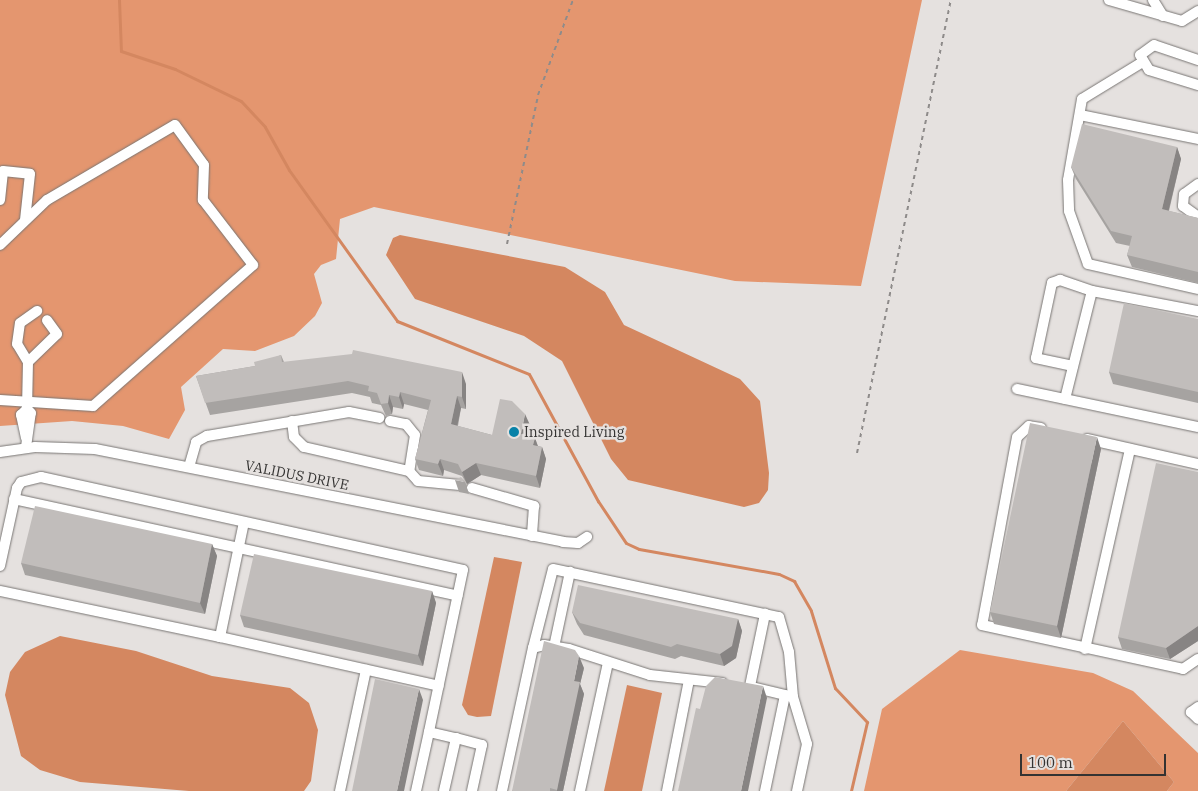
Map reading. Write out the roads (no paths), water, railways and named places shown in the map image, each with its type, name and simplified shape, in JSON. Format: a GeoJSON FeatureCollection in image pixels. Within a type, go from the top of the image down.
{"type":"FeatureCollection","features":[{"type":"Feature","properties":{"kind":"street"},"geometry":{"type":"LineString","coordinates":[[1108,0],[1182,21],[1198,12]]}},
{"type":"Feature","properties":{"kind":"street"},"geometry":{"type":"LineString","coordinates":[[1153,0],[1163,16]]}},
{"type":"Feature","properties":{"kind":"street"},"geometry":{"type":"LineString","coordinates":[[1141,63],[1143,49],[1154,45],[1198,60]]}},
{"type":"Feature","properties":{"kind":"street"},"geometry":{"type":"LineString","coordinates":[[1141,63],[1149,70],[1198,86]]}},
{"type":"Feature","properties":{"kind":"street"},"geometry":{"type":"LineString","coordinates":[[1141,63],[1086,93],[1068,180],[1069,211],[1088,264],[1198,289]]}},
{"type":"Feature","properties":{"kind":"street"},"geometry":{"type":"LineString","coordinates":[[1080,115],[1198,140]]}},
{"type":"Feature","properties":{"kind":"street"},"geometry":{"type":"LineString","coordinates":[[0,245],[47,200],[175,125],[204,165],[203,200],[253,265],[93,406],[27,407],[0,400]]}},
{"type":"Feature","properties":{"kind":"street"},"geometry":{"type":"LineString","coordinates":[[0,200],[3,171],[30,174],[25,220]]}},
{"type":"Feature","properties":{"kind":"street"},"geometry":{"type":"LineString","coordinates":[[1198,184],[1184,194],[1183,206],[1198,217]]}},
{"type":"Feature","properties":{"kind":"street"},"geometry":{"type":"LineString","coordinates":[[1073,366],[1036,358],[1052,283],[1060,280],[1092,291],[1198,311]]}},
{"type":"Feature","properties":{"kind":"street"},"geometry":{"type":"LineString","coordinates":[[1065,399],[1092,291]]}},
{"type":"Feature","properties":{"kind":"street"},"geometry":{"type":"LineString","coordinates":[[26,443],[31,413],[27,407],[28,362],[17,344],[20,323],[37,311]]}},
{"type":"Feature","properties":{"kind":"street"},"geometry":{"type":"LineString","coordinates":[[28,362],[57,334],[47,320]]}},
{"type":"Feature","properties":{"kind":"street"},"geometry":{"type":"LineString","coordinates":[[1017,389],[1198,427]]}},
{"type":"Feature","properties":{"kind":"street"},"geometry":{"type":"LineString","coordinates":[[189,468],[201,438],[349,412],[379,418]]}},
{"type":"Feature","properties":{"kind":"street"},"geometry":{"type":"LineString","coordinates":[[292,421],[294,437],[304,447],[409,471],[428,484],[460,485]]}},
{"type":"Feature","properties":{"kind":"street"},"geometry":{"type":"LineString","coordinates":[[390,421],[406,424],[415,435],[409,471]]}},
{"type":"Feature","properties":{"kind":"street"},"geometry":{"type":"LineString","coordinates":[[1056,432],[1029,426],[1017,437],[980,618],[988,630],[1183,669],[1198,659]]}},
{"type":"Feature","properties":{"kind":"street"},"geometry":{"type":"LineString","coordinates":[[1075,436],[1198,464]]}},
{"type":"Feature","properties":{"kind":"street","name":"VALIDUS DRIVE"},"geometry":{"type":"LineString","coordinates":[[0,452],[26,443],[96,450],[532,536],[578,543],[587,537]]}},
{"type":"Feature","properties":{"kind":"street"},"geometry":{"type":"LineString","coordinates":[[1085,649],[1130,448]]}},
{"type":"Feature","properties":{"kind":"street"},"geometry":{"type":"LineString","coordinates":[[0,566],[14,499],[21,482],[41,477],[463,570],[416,791]]}},
{"type":"Feature","properties":{"kind":"street"},"geometry":{"type":"LineString","coordinates":[[472,488],[534,506],[532,536]]}},
{"type":"Feature","properties":{"kind":"street"},"geometry":{"type":"LineString","coordinates":[[14,499],[458,596]]}},
{"type":"Feature","properties":{"kind":"street"},"geometry":{"type":"LineString","coordinates":[[220,637],[244,522]]}},
{"type":"Feature","properties":{"kind":"street"},"geometry":{"type":"LineString","coordinates":[[502,791],[533,648],[553,569],[779,616],[789,652],[789,696],[765,791]]}},
{"type":"Feature","properties":{"kind":"street"},"geometry":{"type":"LineString","coordinates":[[554,646],[570,572]]}},
{"type":"Feature","properties":{"kind":"street"},"geometry":{"type":"LineString","coordinates":[[0,591],[220,637],[439,686]]}},
{"type":"Feature","properties":{"kind":"street"},"geometry":{"type":"LineString","coordinates":[[750,686],[765,614]]}},
{"type":"Feature","properties":{"kind":"street"},"geometry":{"type":"LineString","coordinates":[[533,648],[554,646],[608,663],[689,680],[750,686],[789,696]]}},
{"type":"Feature","properties":{"kind":"street"},"geometry":{"type":"LineString","coordinates":[[580,791],[608,663]]}},
{"type":"Feature","properties":{"kind":"street"},"geometry":{"type":"LineString","coordinates":[[340,791],[366,670]]}},
{"type":"Feature","properties":{"kind":"street"},"geometry":{"type":"LineString","coordinates":[[667,791],[689,680]]}},
{"type":"Feature","properties":{"kind":"street"},"geometry":{"type":"LineString","coordinates":[[789,696],[807,744],[797,791]]}},
{"type":"Feature","properties":{"kind":"street"},"geometry":{"type":"LineString","coordinates":[[1198,707],[1191,712],[1198,719]]}},
{"type":"Feature","properties":{"kind":"street"},"geometry":{"type":"LineString","coordinates":[[429,732],[482,745],[472,791]]}},
{"type":"Feature","properties":{"kind":"street"},"geometry":{"type":"LineString","coordinates":[[444,791],[456,738]]}},
{"type":"Feature","properties":{"kind":"waterway"},"geometry":{"type":"LineString","coordinates":[[119,0],[121,51],[175,69],[241,101],[265,127],[289,170],[397,321],[529,374],[598,501],[626,543],[639,549],[779,574],[794,581],[811,611],[835,688],[867,722],[851,791]]}},
{"type":"Feature","properties":{"kind":"place","name":"Inspired Living"},"geometry":{"type":"Point","coordinates":[514,432]}}]}
